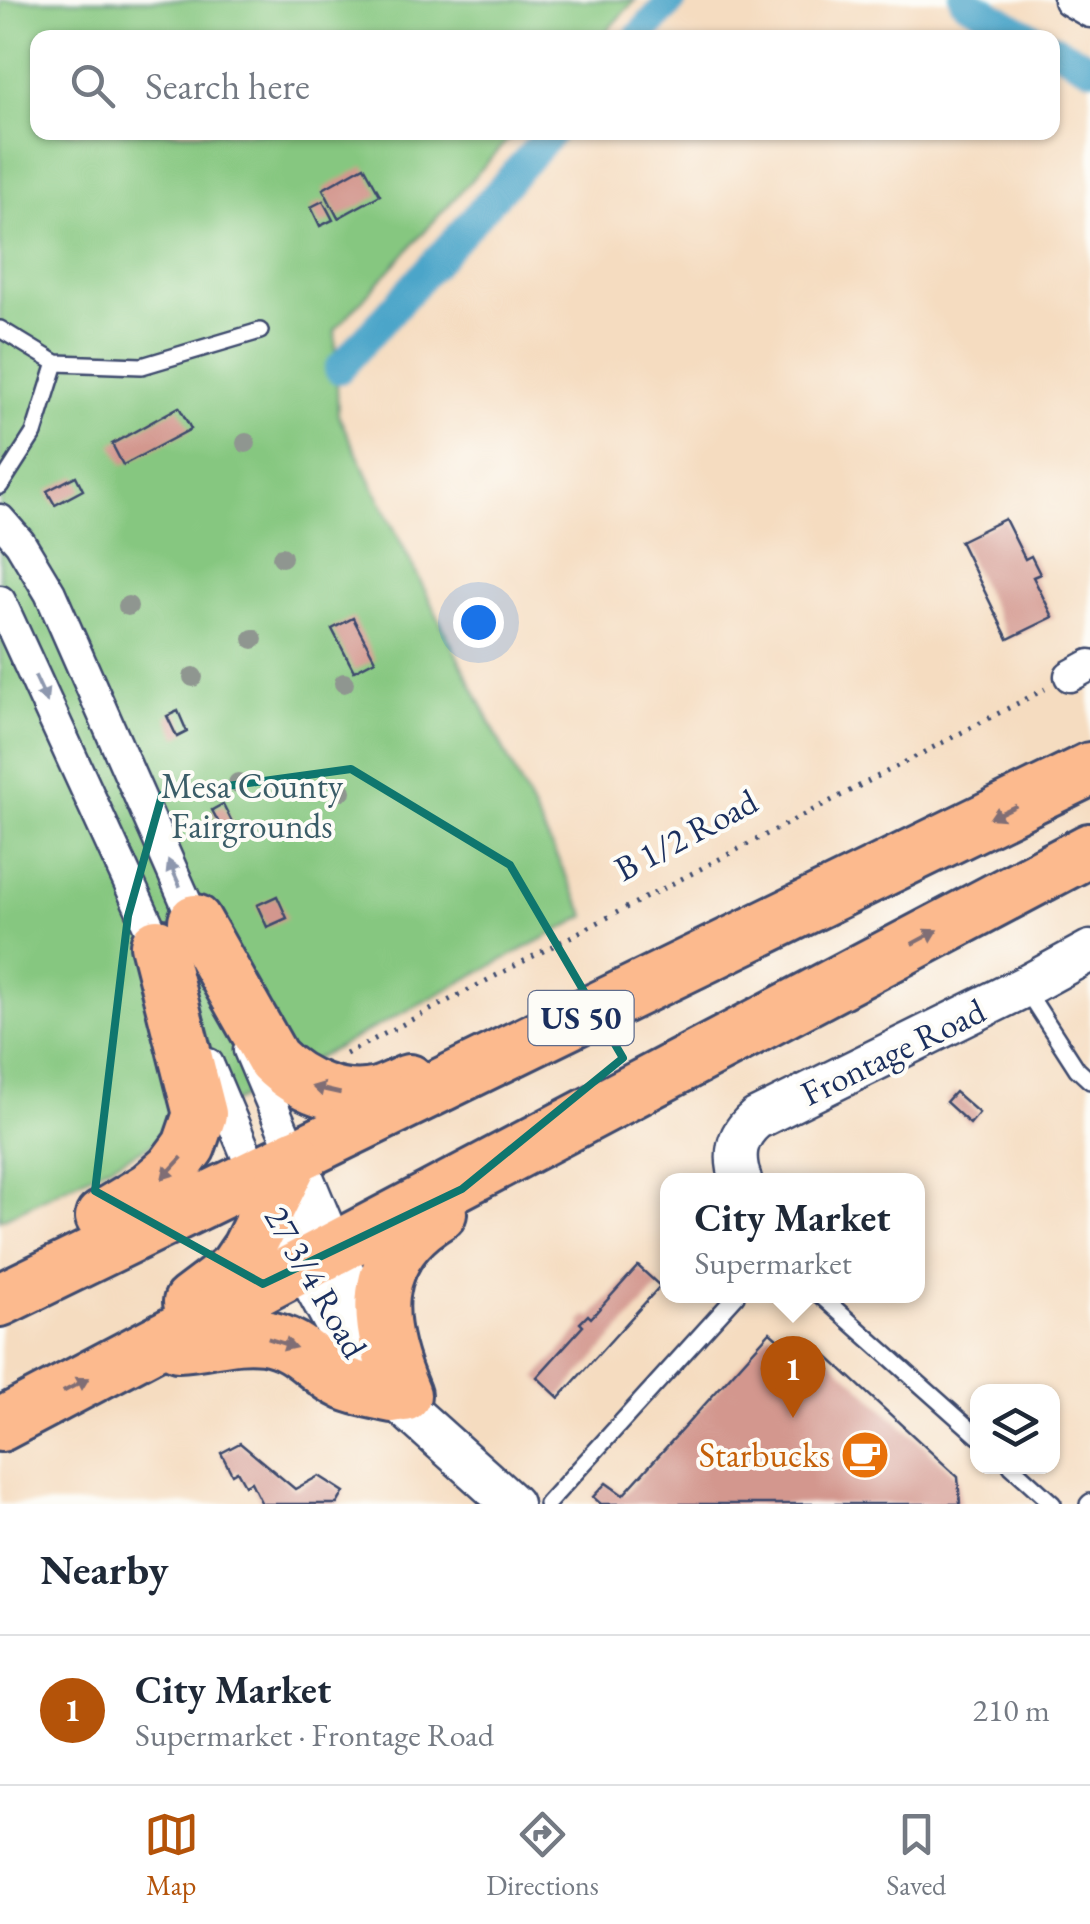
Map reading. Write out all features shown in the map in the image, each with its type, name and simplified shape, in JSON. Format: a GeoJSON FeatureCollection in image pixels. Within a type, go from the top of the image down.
{"type":"FeatureCollection","features":[{"type":"Feature","properties":{"kind":"highway","name":"US 50"},"geometry":{"type":"LineString","coordinates":[[0,1300],[273,1178],[1090,769]]}},
{"type":"Feature","properties":{"kind":"highway","name":"US 50"},"geometry":{"type":"LineString","coordinates":[[0,1424],[1090,850]]}},
{"type":"Feature","properties":{"kind":"highway"},"geometry":{"type":"LineString","coordinates":[[176,933],[272,1059],[288,1074],[310,1086],[360,1095],[378,1094],[868,879]]}},
{"type":"Feature","properties":{"kind":"highway"},"geometry":{"type":"LineString","coordinates":[[0,1276],[150,1188],[172,1169],[189,1146],[200,1114],[176,933]]}},
{"type":"Feature","properties":{"kind":"highway"},"geometry":{"type":"LineString","coordinates":[[407,1406],[386,1348],[381,1313],[391,1264],[412,1233],[445,1210],[732,1066],[839,983]]}},
{"type":"Feature","properties":{"kind":"highway"},"geometry":{"type":"LineString","coordinates":[[152,1345],[188,1304],[234,1268],[248,1249],[273,1178]]}},
{"type":"Feature","properties":{"kind":"highway"},"geometry":{"type":"LineString","coordinates":[[152,1345],[204,1344],[226,1337],[265,1338],[300,1349],[344,1384],[407,1406]]}},
{"type":"Feature","properties":{"kind":"street"},"geometry":{"type":"LineString","coordinates":[[1069,0],[1090,12]]}},
{"type":"Feature","properties":{"kind":"street"},"geometry":{"type":"LineString","coordinates":[[0,520],[50,592],[176,933],[273,1178]]}},
{"type":"Feature","properties":{"kind":"street"},"geometry":{"type":"LineString","coordinates":[[0,601],[176,933],[273,1178]]}},
{"type":"Feature","properties":{"kind":"street","name":"Frontage Road"},"geometry":{"type":"LineString","coordinates":[[740,1173],[735,1156],[738,1141],[756,1119],[1090,951]]}},
{"type":"Feature","properties":{"kind":"street","name":"27 3/4 Road"},"geometry":{"type":"LineString","coordinates":[[273,1178],[318,1258]]}},
{"type":"Feature","properties":{"kind":"street","name":"27 3/4 Road"},"geometry":{"type":"LineString","coordinates":[[273,1178],[318,1258],[352,1355],[512,1504]]}},
{"type":"Feature","properties":{"kind":"lane"},"geometry":{"type":"LineString","coordinates":[[0,329],[56,363],[142,366],[260,331]]}},
{"type":"Feature","properties":{"kind":"lane"},"geometry":{"type":"LineString","coordinates":[[0,486],[34,433],[56,363]]}},
{"type":"Feature","properties":{"kind":"lane"},"geometry":{"type":"LineString","coordinates":[[1024,987],[1077,1069],[1090,1081]]}},
{"type":"Feature","properties":{"kind":"lane"},"geometry":{"type":"LineString","coordinates":[[547,1504],[730,1303]]}},
{"type":"Feature","properties":{"kind":"lane"},"geometry":{"type":"LineString","coordinates":[[829,1303],[970,1429]]}},
{"type":"Feature","properties":{"kind":"lane"},"geometry":{"type":"LineString","coordinates":[[1020,1474],[1053,1504]]}},
{"type":"Feature","properties":{"kind":"path","name":"B 1/2 Road"},"geometry":{"type":"LineString","coordinates":[[334,1060],[1080,671]]}},
{"type":"Feature","properties":{"kind":"highlighted area"},"geometry":{"type":"Polygon","coordinates":[[[351,769],[510,865],[623,1058],[462,1189],[263,1284],[95,1191],[128,916],[162,795],[351,769]]]}},
{"type":"Feature","properties":{"kind":"green space","name":"Mesa County Fairgrounds"},"geometry":{"type":"Polygon","coordinates":[[[0,0],[635,0],[607,30],[30,30],[30,140],[508,140],[335,330],[338,415],[586,916],[179,1131],[0,1220],[0,0]]]}},
{"type":"Feature","properties":{"kind":"building"},"geometry":{"type":"Polygon","coordinates":[[[364,166],[380,195],[338,218],[323,189],[364,166]]]}},
{"type":"Feature","properties":{"kind":"building"},"geometry":{"type":"Polygon","coordinates":[[[323,201],[333,220],[320,226],[311,207],[323,201]]]}},
{"type":"Feature","properties":{"kind":"building"},"geometry":{"type":"Polygon","coordinates":[[[179,407],[191,429],[123,465],[112,444],[179,407]]]}},
{"type":"Feature","properties":{"kind":"building"},"geometry":{"type":"Polygon","coordinates":[[[76,476],[83,490],[55,505],[47,491],[76,476]]]}},
{"type":"Feature","properties":{"kind":"building"},"geometry":{"type":"Polygon","coordinates":[[[1005,519],[1025,559],[1031,556],[1040,574],[1033,577],[1053,617],[1008,639],[960,541],[1005,519]]]}},
{"type":"Feature","properties":{"kind":"building"},"geometry":{"type":"Polygon","coordinates":[[[353,618],[375,660],[354,671],[332,629],[353,618]]]}},
{"type":"Feature","properties":{"kind":"building"},"geometry":{"type":"Polygon","coordinates":[[[178,711],[187,732],[177,737],[167,716],[178,711]]]}},
{"type":"Feature","properties":{"kind":"building"},"geometry":{"type":"Polygon","coordinates":[[[223,804],[233,824],[222,829],[212,810],[223,804]]]}},
{"type":"Feature","properties":{"kind":"building"},"geometry":{"type":"Polygon","coordinates":[[[277,896],[287,918],[267,927],[257,905],[277,896]]]}},
{"type":"Feature","properties":{"kind":"building"},"geometry":{"type":"Polygon","coordinates":[[[955,1092],[979,1113],[970,1124],[946,1102],[955,1092]]]}},
{"type":"Feature","properties":{"kind":"building"},"geometry":{"type":"Polygon","coordinates":[[[638,1266],[660,1286],[559,1398],[537,1377],[583,1326],[580,1323],[588,1315],[591,1318],[638,1266]]]}},
{"type":"Feature","properties":{"kind":"building"},"geometry":{"type":"Polygon","coordinates":[[[770,1332],[800,1358],[813,1343],[958,1477],[960,1504],[601,1504],[593,1497],[606,1483],[623,1495],[770,1332]]]}},
{"type":"Feature","properties":{"kind":"building"},"geometry":{"type":"Polygon","coordinates":[[[240,1443],[295,1489],[319,1476],[344,1492],[337,1504],[262,1504],[251,1482],[245,1485],[237,1471],[232,1474],[221,1453],[240,1443]]]}},
{"type":"Feature","properties":{"kind":"waterway"},"geometry":{"type":"LineString","coordinates":[[645,30],[672,0]]}},
{"type":"Feature","properties":{"kind":"waterway"},"geometry":{"type":"LineString","coordinates":[[964,0],[1019,30]]}},
{"type":"Feature","properties":{"kind":"waterway"},"geometry":{"type":"LineString","coordinates":[[1060,51],[1090,67]]}},
{"type":"Feature","properties":{"kind":"waterway"},"geometry":{"type":"LineString","coordinates":[[339,369],[545,140]]}},
{"type":"Feature","properties":{"kind":"place","name":"City Market"},"geometry":{"type":"Point","coordinates":[793,1418]}},
{"type":"Feature","properties":{"kind":"place","name":"Starbucks"},"geometry":{"type":"Point","coordinates":[865,1455]}}]}
